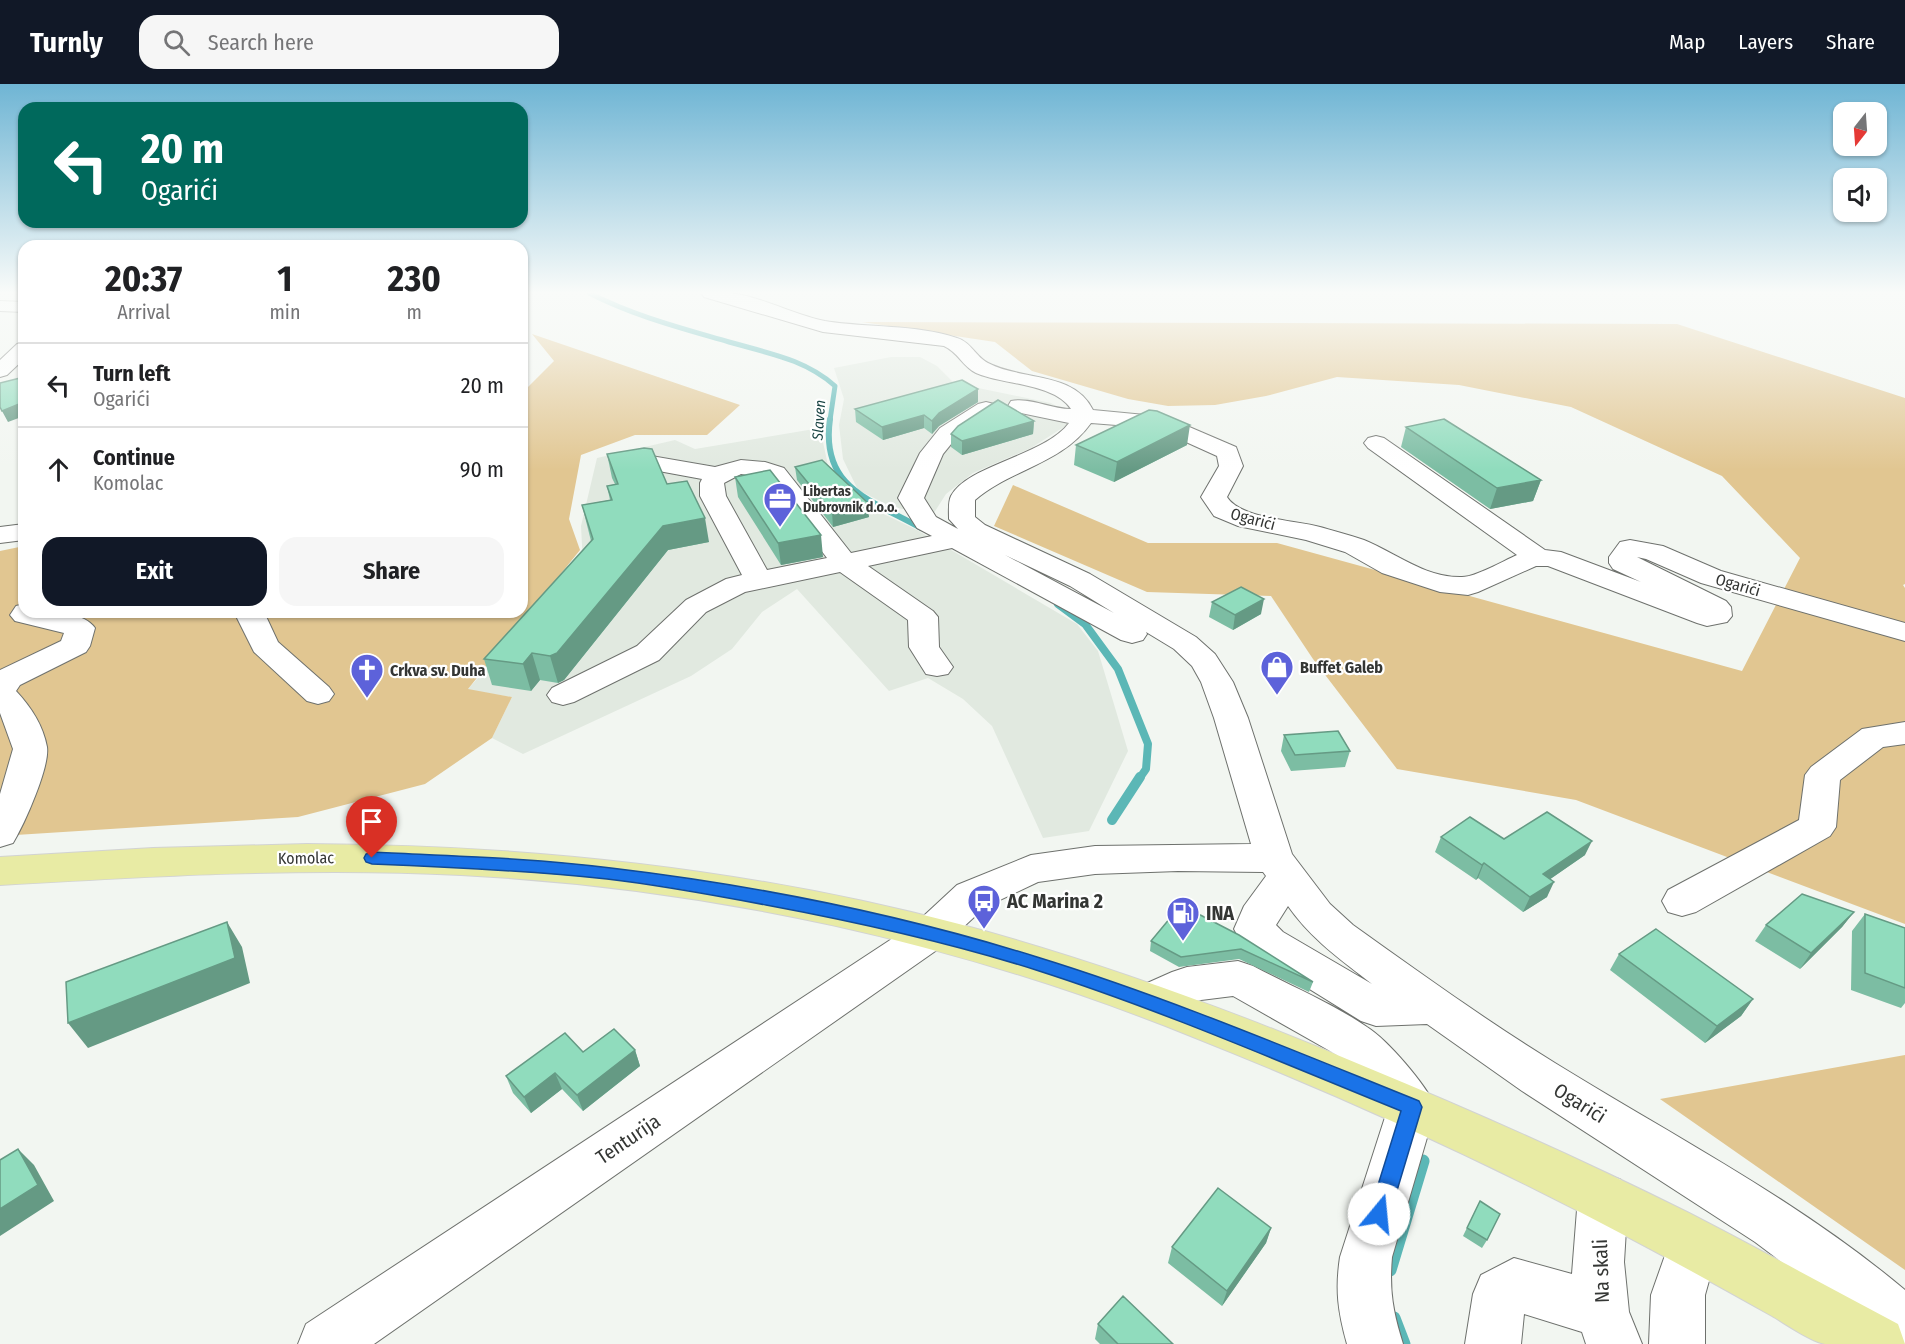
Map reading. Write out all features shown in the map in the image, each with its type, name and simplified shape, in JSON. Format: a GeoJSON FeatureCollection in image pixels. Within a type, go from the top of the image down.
{"type":"FeatureCollection","features":[{"type":"Feature","properties":{"kind":"main road","name":"Komolac"},"geometry":{"type":"LineString","coordinates":[[0,872],[106,864],[348,857],[513,864],[610,873],[701,886],[818,908],[930,934]]}},
{"type":"Feature","properties":{"kind":"main road"},"geometry":{"type":"LineString","coordinates":[[930,934],[1034,963],[1151,1001],[1412,1107],[1603,1197],[1878,1344]]}},
{"type":"Feature","properties":{"kind":"street"},"geometry":{"type":"LineString","coordinates":[[963,352],[981,367],[1052,387],[1070,395],[1083,406],[1085,416],[1050,415],[1019,406]]}},
{"type":"Feature","properties":{"kind":"street"},"geometry":{"type":"LineString","coordinates":[[0,371],[18,354]]}},
{"type":"Feature","properties":{"kind":"street"},"geometry":{"type":"LineString","coordinates":[[986,409],[948,433],[932,453],[911,498],[926,522],[1157,649],[1204,661]]}},
{"type":"Feature","properties":{"kind":"street","name":"Ogarići"},"geometry":{"type":"LineString","coordinates":[[1905,632],[1711,577],[1653,552],[1630,548],[1623,557],[1623,563],[1716,607],[1718,616],[1707,617],[1551,558],[1532,558],[1468,586],[1440,584],[1392,567],[1355,546],[1311,533],[1247,520],[1223,511],[1214,497],[1231,466],[1228,452],[1158,422],[1085,416],[1071,436],[1058,445],[983,479],[962,498],[962,519],[976,531],[1080,580],[1135,611],[1185,644],[1204,661],[1217,682],[1231,718],[1280,868],[1316,915],[1338,936],[1434,1006],[1537,1076],[1714,1186],[1816,1253],[1905,1326]]}},
{"type":"Feature","properties":{"kind":"street"},"geometry":{"type":"LineString","coordinates":[[1376,443],[1539,558]]}},
{"type":"Feature","properties":{"kind":"street"},"geometry":{"type":"LineString","coordinates":[[634,460],[718,476]]}},
{"type":"Feature","properties":{"kind":"street"},"geometry":{"type":"LineString","coordinates":[[758,580],[713,496],[712,483],[718,476],[730,469],[741,467],[765,469],[775,473],[844,562],[923,617],[924,647],[937,667]]}},
{"type":"Feature","properties":{"kind":"street"},"geometry":{"type":"LineString","coordinates":[[0,535],[18,533]]}},
{"type":"Feature","properties":{"kind":"street"},"geometry":{"type":"LineString","coordinates":[[563,695],[648,653],[696,606],[735,585],[956,539]]}},
{"type":"Feature","properties":{"kind":"street"},"geometry":{"type":"LineString","coordinates":[[0,834],[16,801],[30,749],[19,714],[0,692],[9,678],[75,646],[80,628],[44,618]]}},
{"type":"Feature","properties":{"kind":"street"},"geometry":{"type":"LineString","coordinates":[[252,618],[265,646],[318,694]]}},
{"type":"Feature","properties":{"kind":"street"},"geometry":{"type":"LineString","coordinates":[[1682,901],[1817,827],[1823,775],[1874,738],[1905,733]]}},
{"type":"Feature","properties":{"kind":"street"},"geometry":{"type":"LineString","coordinates":[[930,934],[971,896],[1031,869],[1095,860],[1178,857],[1280,868],[1254,929],[1268,943],[1376,1008],[1434,1006]]}},
{"type":"Feature","properties":{"kind":"street","name":"Tenturija"},"geometry":{"type":"LineString","coordinates":[[326,1344],[930,934]]}},
{"type":"Feature","properties":{"kind":"street"},"geometry":{"type":"LineString","coordinates":[[1375,1344],[1365,1311],[1363,1282],[1366,1257],[1412,1107]]}},
{"type":"Feature","properties":{"kind":"street","name":"Na skali"},"geometry":{"type":"LineString","coordinates":[[1603,1197],[1598,1262],[1608,1328]]}},
{"type":"Feature","properties":{"kind":"street"},"geometry":{"type":"LineString","coordinates":[[1677,1344],[1678,1295],[1693,1245]]}},
{"type":"Feature","properties":{"kind":"street"},"geometry":{"type":"LineString","coordinates":[[1492,1344],[1500,1294],[1514,1285],[1555,1295],[1608,1328]]}},
{"type":"Feature","properties":{"kind":"shaded area"},"geometry":{"type":"Polygon","coordinates":[[[547,352],[584,352],[740,405],[707,435],[635,435],[581,455],[569,519],[580,550],[528,615],[528,387],[554,361],[547,352]]]}},
{"type":"Feature","properties":{"kind":"shaded area"},"geometry":{"type":"Polygon","coordinates":[[[1008,352],[1763,352],[1905,398],[1905,584],[1903,585],[1905,588],[1905,924],[1576,800],[1397,769],[1313,659],[1271,596],[1147,592],[994,526],[1013,485],[1148,543],[1277,543],[1742,671],[1800,558],[1722,476],[1571,407],[1459,385],[1337,377],[1266,396],[1215,405],[1168,406],[1128,399],[1032,371],[1008,352]]]}},
{"type":"Feature","properties":{"kind":"shaded area"},"geometry":{"type":"Polygon","coordinates":[[[891,357],[920,357],[937,366],[954,383],[1051,403],[1067,412],[1067,425],[1031,448],[973,473],[946,494],[932,516],[890,506],[858,490],[843,459],[839,425],[844,399],[834,368],[891,357]]]}},
{"type":"Feature","properties":{"kind":"shaded area"},"geometry":{"type":"Polygon","coordinates":[[[820,428],[830,475],[867,506],[917,530],[1077,624],[1098,651],[1128,751],[1089,831],[1043,838],[992,726],[963,699],[928,678],[889,691],[797,589],[762,612],[732,649],[691,676],[523,754],[492,738],[512,697],[467,690],[583,564],[581,526],[597,458],[675,440],[695,449],[820,428]]]}},
{"type":"Feature","properties":{"kind":"shaded area"},"geometry":{"type":"Polygon","coordinates":[[[18,547],[18,618],[525,618],[468,689],[512,697],[492,738],[425,784],[298,817],[0,836],[0,551],[18,547]]]}},
{"type":"Feature","properties":{"kind":"shaded area"},"geometry":{"type":"Polygon","coordinates":[[[1905,1055],[1905,1270],[1660,1099],[1905,1055]]]}},
{"type":"Feature","properties":{"kind":"building"},"geometry":{"type":"Polygon","coordinates":[[[18,378],[18,404],[2,411],[0,407],[0,383],[18,378]]]}},
{"type":"Feature","properties":{"kind":"building"},"geometry":{"type":"Polygon","coordinates":[[[962,380],[978,389],[939,413],[932,421],[924,415],[882,427],[855,409],[962,380]]]}},
{"type":"Feature","properties":{"kind":"building"},"geometry":{"type":"Polygon","coordinates":[[[998,400],[1034,421],[962,441],[951,434],[958,426],[998,400]]]}},
{"type":"Feature","properties":{"kind":"building"},"geometry":{"type":"Polygon","coordinates":[[[1149,410],[1157,411],[1190,425],[1117,462],[1076,445],[1149,410]]]}},
{"type":"Feature","properties":{"kind":"building"},"geometry":{"type":"Polygon","coordinates":[[[1444,419],[1541,480],[1497,488],[1406,427],[1444,419]]]}},
{"type":"Feature","properties":{"kind":"building"},"geometry":{"type":"Polygon","coordinates":[[[644,448],[652,449],[667,484],[687,481],[705,518],[663,526],[557,653],[550,656],[532,653],[523,664],[484,659],[521,618],[528,618],[528,611],[593,539],[582,505],[612,500],[607,486],[618,484],[607,454],[644,448]]]}},
{"type":"Feature","properties":{"kind":"building"},"geometry":{"type":"Polygon","coordinates":[[[822,460],[868,503],[832,512],[795,467],[822,460]]]}},
{"type":"Feature","properties":{"kind":"building"},"geometry":{"type":"Polygon","coordinates":[[[770,470],[821,535],[778,543],[735,477],[770,470]]]}},
{"type":"Feature","properties":{"kind":"building"},"geometry":{"type":"Polygon","coordinates":[[[1241,587],[1264,599],[1235,615],[1212,602],[1241,587]]]}},
{"type":"Feature","properties":{"kind":"building"},"geometry":{"type":"Polygon","coordinates":[[[1338,731],[1350,751],[1295,755],[1284,735],[1338,731]]]}},
{"type":"Feature","properties":{"kind":"building"},"geometry":{"type":"Polygon","coordinates":[[[1547,812],[1592,841],[1543,874],[1554,882],[1530,897],[1484,863],[1482,865],[1441,837],[1470,817],[1504,839],[1547,812]]]}},
{"type":"Feature","properties":{"kind":"building"},"geometry":{"type":"Polygon","coordinates":[[[1802,894],[1854,912],[1811,953],[1766,925],[1802,894]]]}},
{"type":"Feature","properties":{"kind":"building"},"geometry":{"type":"Polygon","coordinates":[[[1181,905],[1239,935],[1313,982],[1241,949],[1181,957],[1151,941],[1181,905]]]}},
{"type":"Feature","properties":{"kind":"building"},"geometry":{"type":"Polygon","coordinates":[[[1865,914],[1905,928],[1905,988],[1865,973],[1865,914]]]}},
{"type":"Feature","properties":{"kind":"building"},"geometry":{"type":"Polygon","coordinates":[[[227,922],[235,958],[68,1023],[66,982],[227,922]]]}},
{"type":"Feature","properties":{"kind":"building"},"geometry":{"type":"Polygon","coordinates":[[[1656,929],[1753,999],[1717,1026],[1619,954],[1656,929]]]}},
{"type":"Feature","properties":{"kind":"building"},"geometry":{"type":"Polygon","coordinates":[[[614,1029],[635,1050],[577,1095],[555,1073],[524,1097],[506,1076],[565,1033],[583,1052],[614,1029]]]}},
{"type":"Feature","properties":{"kind":"building"},"geometry":{"type":"Polygon","coordinates":[[[18,1149],[38,1185],[0,1209],[0,1160],[18,1149]]]}},
{"type":"Feature","properties":{"kind":"building"},"geometry":{"type":"Polygon","coordinates":[[[1218,1188],[1271,1228],[1227,1291],[1172,1247],[1218,1188]]]}},
{"type":"Feature","properties":{"kind":"building"},"geometry":{"type":"Polygon","coordinates":[[[1480,1201],[1500,1214],[1487,1240],[1467,1228],[1480,1201]]]}},
{"type":"Feature","properties":{"kind":"building"},"geometry":{"type":"Polygon","coordinates":[[[1123,1296],[1173,1344],[1118,1344],[1098,1324],[1123,1296]]]}},
{"type":"Feature","properties":{"kind":"waterway","name":"Slaven"},"geometry":{"type":"LineString","coordinates":[[763,352],[811,369],[835,386],[830,420]]}},
{"type":"Feature","properties":{"kind":"waterway","name":"Slaven"},"geometry":{"type":"LineString","coordinates":[[830,419],[829,442],[833,461],[841,476],[853,489],[868,499],[921,528]]}},
{"type":"Feature","properties":{"kind":"waterway","name":"Slaven"},"geometry":{"type":"LineString","coordinates":[[1058,604],[1085,624],[1118,669],[1148,744],[1146,769],[1139,779]]}},
{"type":"Feature","properties":{"kind":"waterway","name":"Slaven"},"geometry":{"type":"LineString","coordinates":[[1112,820],[1140,777]]}},
{"type":"Feature","properties":{"kind":"waterway","name":"Slaven"},"geometry":{"type":"LineString","coordinates":[[1390,1270],[1423,1161]]}},
{"type":"Feature","properties":{"kind":"waterway","name":"Slaven"},"geometry":{"type":"LineString","coordinates":[[1394,1318],[1404,1344]]}},
{"type":"Feature","properties":{"kind":"place","name":"Libertas Dubrovnik d.o.o."},"geometry":{"type":"Point","coordinates":[780,528]}},
{"type":"Feature","properties":{"kind":"place","name":"Buffet Galeb"},"geometry":{"type":"Point","coordinates":[1277,696]}},
{"type":"Feature","properties":{"kind":"place","name":"Crkva sv. Duha"},"geometry":{"type":"Point","coordinates":[367,699]}},
{"type":"Feature","properties":{"kind":"place","name":"AC Marina 2"},"geometry":{"type":"Point","coordinates":[984,930]}},
{"type":"Feature","properties":{"kind":"place","name":"INA"},"geometry":{"type":"Point","coordinates":[1183,942]}},
{"type":"Feature","properties":{"kind":"route"},"geometry":{"type":"LineString","coordinates":[[372,858],[513,864],[610,873],[701,886],[818,908],[930,934],[1034,963],[1151,1001],[1412,1107],[1379,1214]]}}]}
